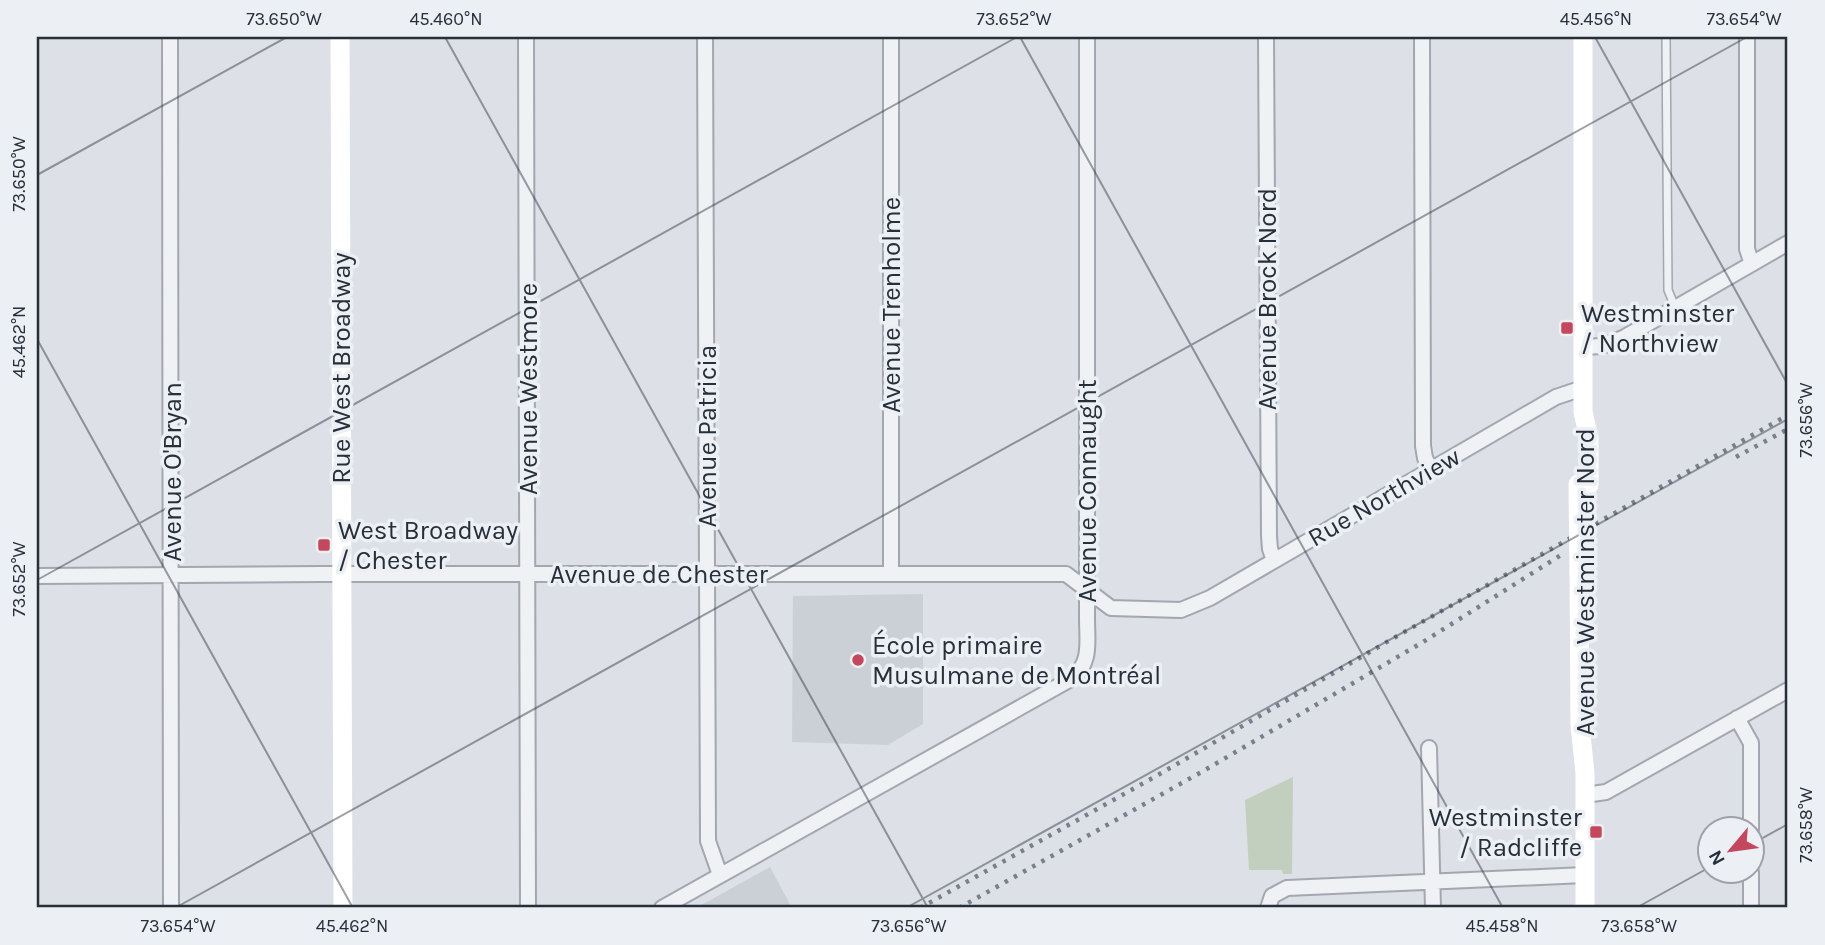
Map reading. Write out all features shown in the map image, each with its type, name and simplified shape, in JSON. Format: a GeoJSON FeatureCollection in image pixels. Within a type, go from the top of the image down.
{"type":"FeatureCollection","features":[{"type":"Feature","properties":{"kind":"street","name":"Avenue O'Bryan"},"geometry":{"type":"LineString","coordinates":[[170,37],[172,908]]}},
{"type":"Feature","properties":{"kind":"street","name":"Rue West Broadway"},"geometry":{"type":"LineString","coordinates":[[340,37],[343,908]]}},
{"type":"Feature","properties":{"kind":"street","name":"Avenue Westmore"},"geometry":{"type":"LineString","coordinates":[[526,37],[528,908]]}},
{"type":"Feature","properties":{"kind":"street","name":"Avenue Patricia"},"geometry":{"type":"LineString","coordinates":[[705,37],[708,841],[720,875]]}},
{"type":"Feature","properties":{"kind":"street","name":"Avenue Trenholme"},"geometry":{"type":"LineString","coordinates":[[891,37],[891,574]]}},
{"type":"Feature","properties":{"kind":"street","name":"Avenue Connaught"},"geometry":{"type":"LineString","coordinates":[[662,908],[1077,675],[1087,659],[1087,37]]}},
{"type":"Feature","properties":{"kind":"street","name":"Avenue Brock Nord"},"geometry":{"type":"LineString","coordinates":[[1266,37],[1269,536],[1274,559]]}},
{"type":"Feature","properties":{"kind":"street"},"geometry":{"type":"LineString","coordinates":[[1422,37],[1423,446],[1431,470]]}},
{"type":"Feature","properties":{"kind":"street","name":"Avenue Westminster Nord"},"geometry":{"type":"LineString","coordinates":[[1583,37],[1583,412],[1589,438],[1584,484],[1584,573],[1590,725],[1585,752],[1585,908]]}},
{"type":"Feature","properties":{"kind":"street"},"geometry":{"type":"LineString","coordinates":[[1747,37],[1747,249],[1752,264]]}},
{"type":"Feature","properties":{"kind":"street"},"geometry":{"type":"LineString","coordinates":[[1583,347],[1616,342],[1788,243]]}},
{"type":"Feature","properties":{"kind":"street","name":"Rue Northview"},"geometry":{"type":"LineString","coordinates":[[1186,610],[1556,397],[1583,387]]}},
{"type":"Feature","properties":{"kind":"street","name":"Avenue de Chester"},"geometry":{"type":"LineString","coordinates":[[37,576],[1066,574],[1111,608],[1186,610]]}},
{"type":"Feature","properties":{"kind":"street"},"geometry":{"type":"LineString","coordinates":[[1585,795],[1606,792],[1788,690]]}},
{"type":"Feature","properties":{"kind":"street"},"geometry":{"type":"LineString","coordinates":[[1737,718],[1751,743],[1751,816]]}},
{"type":"Feature","properties":{"kind":"street"},"geometry":{"type":"LineString","coordinates":[[1429,747],[1433,908]]}},
{"type":"Feature","properties":{"kind":"street"},"geometry":{"type":"LineString","coordinates":[[1270,902],[1287,888],[1585,875]]}},
{"type":"Feature","properties":{"kind":"street"},"geometry":{"type":"LineString","coordinates":[[1751,886],[1751,908]]}},
{"type":"Feature","properties":{"kind":"lane"},"geometry":{"type":"LineString","coordinates":[[1666,37],[1668,290],[1675,308]]}},
{"type":"Feature","properties":{"kind":"shaded area","name":"École primaire Musulmane de Montréal"},"geometry":{"type":"Polygon","coordinates":[[[923,594],[923,724],[888,745],[792,742],[793,596],[923,594]]]}},
{"type":"Feature","properties":{"kind":"shaded area"},"geometry":{"type":"Polygon","coordinates":[[[770,867],[792,908],[696,908],[770,867]]]}},
{"type":"Feature","properties":{"kind":"green space"},"geometry":{"type":"Polygon","coordinates":[[[1293,777],[1292,874],[1283,874],[1282,870],[1249,870],[1245,800],[1293,777]]]}},
{"type":"Feature","properties":{"kind":"railway"},"geometry":{"type":"LineString","coordinates":[[920,908],[1788,415]]}},
{"type":"Feature","properties":{"kind":"railway"},"geometry":{"type":"LineString","coordinates":[[1736,457],[1788,429]]}},
{"type":"Feature","properties":{"kind":"railway"},"geometry":{"type":"LineString","coordinates":[[959,908],[1205,770],[1423,642],[1561,555]]}},
{"type":"Feature","properties":{"kind":"place","name":"Westminster / Northview"},"geometry":{"type":"Point","coordinates":[1567,328]}},
{"type":"Feature","properties":{"kind":"place","name":"West Broadway / Chester"},"geometry":{"type":"Point","coordinates":[324,545]}},
{"type":"Feature","properties":{"kind":"place","name":"École primaire Musulmane de Montréal"},"geometry":{"type":"Point","coordinates":[858,660]}},
{"type":"Feature","properties":{"kind":"place","name":"Westminster / Radcliffe"},"geometry":{"type":"Point","coordinates":[1596,832]}}]}
